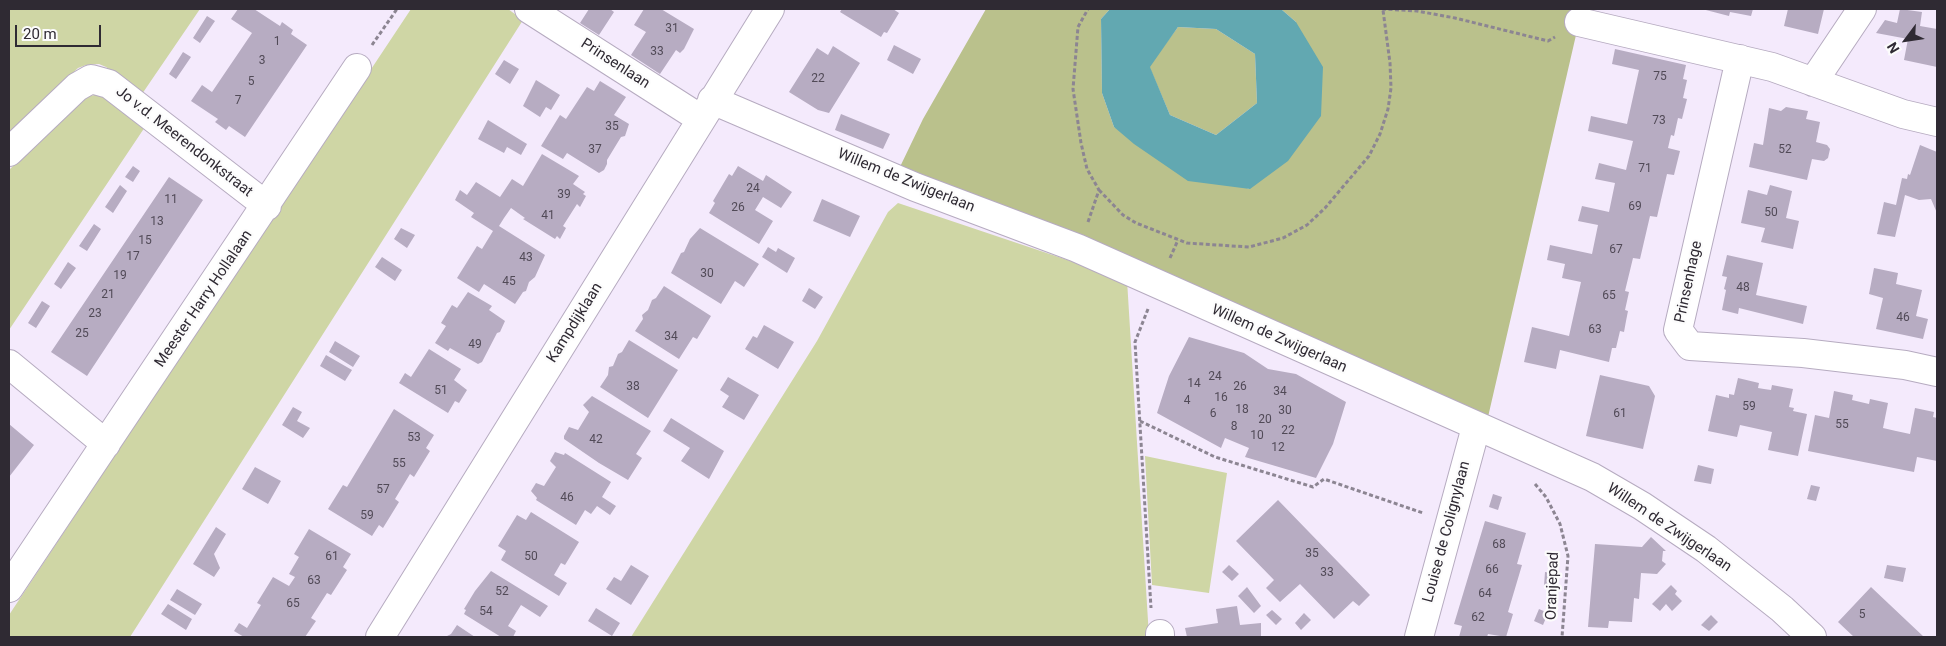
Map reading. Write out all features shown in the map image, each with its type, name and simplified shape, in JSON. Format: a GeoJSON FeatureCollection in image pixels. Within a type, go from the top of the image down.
{"type":"FeatureCollection","features":[{"type":"Feature","properties":{"kind":"street","name":"Prinsenlaan"},"geometry":{"type":"LineString","coordinates":[[529,9],[706,109]]}},
{"type":"Feature","properties":{"kind":"street","name":"Kampdijklaan"},"geometry":{"type":"LineString","coordinates":[[380,637],[706,109],[770,9]]}},
{"type":"Feature","properties":{"kind":"street"},"geometry":{"type":"LineString","coordinates":[[1812,82],[1862,9]]}},
{"type":"Feature","properties":{"kind":"street"},"geometry":{"type":"LineString","coordinates":[[1579,22],[1772,67],[1903,114],[1937,122]]}},
{"type":"Feature","properties":{"kind":"street","name":"Prinsenhage"},"geometry":{"type":"LineString","coordinates":[[1740,59],[1678,330],[1690,346],[1803,353],[1905,365],[1937,372]]}},
{"type":"Feature","properties":{"kind":"street","name":"Meester Harry Hollalaan"},"geometry":{"type":"LineString","coordinates":[[9,588],[267,206],[357,68]]}},
{"type":"Feature","properties":{"kind":"street","name":"Jo v.d. Meerendonkstraat"},"geometry":{"type":"LineString","coordinates":[[9,152],[77,86],[91,79],[109,84],[267,206]]}},
{"type":"Feature","properties":{"kind":"street","name":"Willem de Zwijgerlaan"},"geometry":{"type":"LineString","coordinates":[[706,109],[1077,248],[1592,478],[1642,506],[1706,549],[1782,609],[1812,637]]}},
{"type":"Feature","properties":{"kind":"street"},"geometry":{"type":"LineString","coordinates":[[9,364],[106,444]]}},
{"type":"Feature","properties":{"kind":"street","name":"Louise de Colignylaan"},"geometry":{"type":"LineString","coordinates":[[1419,637],[1476,427]]}},
{"type":"Feature","properties":{"kind":"path"},"geometry":{"type":"LineString","coordinates":[[357,68],[397,9]]}},
{"type":"Feature","properties":{"kind":"path"},"geometry":{"type":"LineString","coordinates":[[1088,9],[1078,27],[1073,89],[1087,169],[1099,190],[1123,215],[1136,223],[1178,240],[1187,243],[1249,246],[1283,238],[1307,225],[1325,208],[1369,156],[1388,109],[1391,88],[1390,62],[1382,10],[1417,11],[1446,16],[1548,41],[1579,22]]}},
{"type":"Feature","properties":{"kind":"path"},"geometry":{"type":"LineString","coordinates":[[1077,248],[1099,190]]}},
{"type":"Feature","properties":{"kind":"path"},"geometry":{"type":"LineString","coordinates":[[1160,636],[1153,631],[1135,342],[1178,240]]}},
{"type":"Feature","properties":{"kind":"path"},"geometry":{"type":"LineString","coordinates":[[1140,421],[1215,457],[1313,487],[1324,479],[1450,522]]}},
{"type":"Feature","properties":{"kind":"path","name":"Oranjepad"},"geometry":{"type":"LineString","coordinates":[[1531,479],[1546,497],[1560,524],[1568,556],[1562,637]]}},
{"type":"Feature","properties":{"kind":"green space"},"geometry":{"type":"Polygon","coordinates":[[[9,9],[200,9],[142,94],[106,67],[99,64],[86,65],[78,68],[9,134],[9,9]]]}},
{"type":"Feature","properties":{"kind":"green space"},"geometry":{"type":"Polygon","coordinates":[[[411,9],[508,9],[523,20],[130,637],[9,637],[9,615],[411,9]]]}},
{"type":"Feature","properties":{"kind":"green space"},"geometry":{"type":"Polygon","coordinates":[[[986,9],[1110,9],[1101,19],[1102,93],[1114,127],[1249,189],[1296,22],[1281,9],[1582,9],[1488,417],[898,171],[923,119],[986,9]]]}},
{"type":"Feature","properties":{"kind":"green space"},"geometry":{"type":"Polygon","coordinates":[[[1178,27],[1216,29],[1255,54],[1257,103],[1216,135],[1170,115],[1149,66],[1178,27]]]}},
{"type":"Feature","properties":{"kind":"green space"},"geometry":{"type":"Polygon","coordinates":[[[100,94],[145,127],[9,330],[9,170],[84,97],[100,94]]]}},
{"type":"Feature","properties":{"kind":"green space"},"geometry":{"type":"Polygon","coordinates":[[[898,203],[1127,280],[1149,637],[631,637],[817,341],[888,212],[898,203]]]}},
{"type":"Feature","properties":{"kind":"green space"},"geometry":{"type":"Polygon","coordinates":[[[1145,456],[1227,473],[1209,593],[1152,585],[1145,456]]]}},
{"type":"Feature","properties":{"kind":"water"},"geometry":{"type":"Polygon","coordinates":[[[1110,9],[1281,9],[1296,22],[1323,67],[1321,116],[1288,161],[1250,189],[1188,181],[1134,144],[1114,127],[1102,93],[1101,19],[1110,9]],[[1178,27],[1150,67],[1170,115],[1216,135],[1257,103],[1255,54],[1216,29],[1178,27]]]}},
{"type":"Feature","properties":{"kind":"building"},"geometry":{"type":"Polygon","coordinates":[[[238,9],[254,9],[280,26],[282,22],[293,30],[291,34],[307,45],[245,137],[229,126],[226,130],[215,122],[218,119],[191,101],[202,85],[212,92],[252,33],[231,19],[238,9]]]}},
{"type":"Feature","properties":{"kind":"building"},"geometry":{"type":"Polygon","coordinates":[[[589,9],[610,9],[614,12],[599,35],[580,23],[589,9]]]}},
{"type":"Feature","properties":{"kind":"building"},"geometry":{"type":"Polygon","coordinates":[[[644,9],[661,9],[694,29],[684,49],[680,53],[676,50],[660,74],[631,55],[646,32],[634,25],[644,9]]]}},
{"type":"Feature","properties":{"kind":"building"},"geometry":{"type":"Polygon","coordinates":[[[842,9],[893,9],[899,13],[887,33],[884,32],[881,37],[840,12],[842,9]]]}},
{"type":"Feature","properties":{"kind":"building"},"geometry":{"type":"Polygon","coordinates":[[[1702,9],[1753,9],[1751,16],[1730,12],[1729,16],[1702,9]]]}},
{"type":"Feature","properties":{"kind":"building"},"geometry":{"type":"Polygon","coordinates":[[[1788,9],[1824,9],[1818,34],[1784,26],[1788,9]]]}},
{"type":"Feature","properties":{"kind":"building"},"geometry":{"type":"Polygon","coordinates":[[[1900,9],[1922,12],[1920,26],[1937,29],[1937,67],[1904,60],[1908,39],[1876,33],[1885,20],[1897,23],[1900,9]]]}},
{"type":"Feature","properties":{"kind":"building"},"geometry":{"type":"Polygon","coordinates":[[[207,16],[215,21],[200,43],[193,38],[207,16]]]}},
{"type":"Feature","properties":{"kind":"building"},"geometry":{"type":"Polygon","coordinates":[[[894,45],[921,59],[913,74],[887,60],[894,45]]]}},
{"type":"Feature","properties":{"kind":"building"},"geometry":{"type":"Polygon","coordinates":[[[833,46],[860,63],[829,113],[818,110],[789,92],[817,48],[828,55],[833,46]]]}},
{"type":"Feature","properties":{"kind":"building"},"geometry":{"type":"Polygon","coordinates":[[[1615,49],[1686,65],[1683,79],[1687,80],[1683,98],[1687,99],[1682,119],[1678,118],[1674,136],[1671,135],[1668,148],[1680,151],[1674,175],[1667,174],[1657,217],[1650,216],[1640,259],[1633,258],[1625,291],[1629,292],[1625,310],[1628,311],[1624,332],[1620,331],[1616,348],[1612,348],[1609,362],[1560,350],[1556,369],[1524,362],[1532,327],[1569,336],[1581,282],[1562,278],[1565,264],[1547,260],[1550,245],[1592,254],[1598,225],[1578,221],[1582,206],[1609,212],[1615,183],[1595,179],[1599,163],[1626,170],[1633,141],[1588,131],[1591,116],[1627,124],[1639,70],[1612,64],[1615,49]]]}},
{"type":"Feature","properties":{"kind":"building"},"geometry":{"type":"Polygon","coordinates":[[[183,52],[191,57],[176,79],[169,74],[183,52]]]}},
{"type":"Feature","properties":{"kind":"building"},"geometry":{"type":"Polygon","coordinates":[[[504,60],[519,69],[510,84],[495,74],[504,60]]]}},
{"type":"Feature","properties":{"kind":"building"},"geometry":{"type":"Polygon","coordinates":[[[536,80],[560,95],[551,110],[546,107],[540,117],[523,106],[536,80]]]}},
{"type":"Feature","properties":{"kind":"building"},"geometry":{"type":"Polygon","coordinates":[[[600,81],[626,97],[614,115],[629,124],[625,136],[621,137],[607,160],[604,170],[599,173],[567,153],[563,159],[541,146],[560,115],[566,119],[587,87],[594,91],[600,81]]]}},
{"type":"Feature","properties":{"kind":"building"},"geometry":{"type":"Polygon","coordinates":[[[1786,107],[1808,111],[1806,119],[1820,122],[1816,142],[1827,145],[1830,149],[1828,158],[1824,161],[1812,159],[1807,180],[1749,167],[1754,143],[1763,145],[1769,108],[1781,111],[1786,107]]]}},
{"type":"Feature","properties":{"kind":"building"},"geometry":{"type":"Polygon","coordinates":[[[841,114],[890,134],[883,149],[835,130],[841,114]]]}},
{"type":"Feature","properties":{"kind":"building"},"geometry":{"type":"Polygon","coordinates":[[[488,120],[527,144],[521,155],[507,147],[504,153],[478,139],[488,120]]]}},
{"type":"Feature","properties":{"kind":"building"},"geometry":{"type":"Polygon","coordinates":[[[1920,145],[1937,152],[1937,213],[1931,199],[1919,200],[1905,195],[1895,237],[1877,234],[1884,202],[1896,205],[1902,178],[1907,179],[1908,174],[1910,175],[1920,145]]]}},
{"type":"Feature","properties":{"kind":"building"},"geometry":{"type":"Polygon","coordinates":[[[542,154],[579,176],[573,184],[585,192],[583,194],[586,196],[580,207],[577,204],[563,226],[566,228],[560,239],[557,236],[555,239],[523,219],[525,218],[511,208],[499,226],[545,255],[535,277],[529,282],[526,291],[523,292],[515,304],[484,284],[479,292],[457,278],[477,246],[482,249],[493,231],[471,217],[474,213],[455,200],[460,190],[467,195],[476,182],[500,197],[512,179],[523,186],[542,154]]]}},
{"type":"Feature","properties":{"kind":"building"},"geometry":{"type":"Polygon","coordinates":[[[133,166],[140,171],[133,182],[125,177],[133,166]]]}},
{"type":"Feature","properties":{"kind":"building"},"geometry":{"type":"Polygon","coordinates":[[[738,166],[763,181],[766,175],[792,192],[781,208],[763,197],[755,210],[773,221],[759,244],[709,213],[715,203],[713,201],[729,174],[732,176],[738,166]]]}},
{"type":"Feature","properties":{"kind":"building"},"geometry":{"type":"Polygon","coordinates":[[[169,177],[203,200],[87,376],[51,352],[169,177]]]}},
{"type":"Feature","properties":{"kind":"building"},"geometry":{"type":"Polygon","coordinates":[[[120,185],[127,191],[113,213],[105,207],[120,185]]]}},
{"type":"Feature","properties":{"kind":"building"},"geometry":{"type":"Polygon","coordinates":[[[1770,185],[1792,191],[1786,218],[1799,221],[1793,249],[1761,242],[1765,228],[1741,223],[1748,190],[1767,195],[1770,185]]]}},
{"type":"Feature","properties":{"kind":"building"},"geometry":{"type":"Polygon","coordinates":[[[822,199],[860,216],[850,237],[813,221],[822,199]]]}},
{"type":"Feature","properties":{"kind":"building"},"geometry":{"type":"Polygon","coordinates":[[[94,224],[101,229],[87,251],[79,246],[94,224]]]}},
{"type":"Feature","properties":{"kind":"building"},"geometry":{"type":"Polygon","coordinates":[[[401,228],[415,235],[407,248],[394,239],[401,228]]]}},
{"type":"Feature","properties":{"kind":"building"},"geometry":{"type":"Polygon","coordinates":[[[700,228],[759,264],[744,287],[735,281],[721,304],[671,273],[690,239],[700,228]]]}},
{"type":"Feature","properties":{"kind":"building"},"geometry":{"type":"Polygon","coordinates":[[[768,247],[776,252],[778,248],[795,258],[787,273],[762,257],[768,247]]]}},
{"type":"Feature","properties":{"kind":"building"},"geometry":{"type":"Polygon","coordinates":[[[1727,255],[1763,263],[1756,295],[1807,306],[1803,324],[1739,308],[1738,314],[1722,310],[1727,277],[1722,276],[1727,255]]]}},
{"type":"Feature","properties":{"kind":"building"},"geometry":{"type":"Polygon","coordinates":[[[382,257],[402,270],[395,281],[375,267],[382,257]]]}},
{"type":"Feature","properties":{"kind":"building"},"geometry":{"type":"Polygon","coordinates":[[[68,262],[76,268],[61,289],[54,284],[68,262]]]}},
{"type":"Feature","properties":{"kind":"building"},"geometry":{"type":"Polygon","coordinates":[[[1874,268],[1898,273],[1896,284],[1922,290],[1916,316],[1928,319],[1923,339],[1876,329],[1883,298],[1869,294],[1874,268]]]}},
{"type":"Feature","properties":{"kind":"building"},"geometry":{"type":"Polygon","coordinates":[[[664,286],[711,316],[697,339],[693,337],[679,359],[635,331],[643,319],[642,315],[648,310],[652,300],[656,298],[664,286]]]}},
{"type":"Feature","properties":{"kind":"building"},"geometry":{"type":"Polygon","coordinates":[[[809,288],[823,297],[815,309],[802,301],[809,288]]]}},
{"type":"Feature","properties":{"kind":"building"},"geometry":{"type":"Polygon","coordinates":[[[468,292],[492,306],[489,310],[505,321],[482,362],[478,364],[450,348],[448,351],[435,343],[446,326],[441,323],[452,305],[457,308],[468,292]]]}},
{"type":"Feature","properties":{"kind":"building"},"geometry":{"type":"Polygon","coordinates":[[[42,301],[50,306],[36,328],[28,323],[42,301]]]}},
{"type":"Feature","properties":{"kind":"building"},"geometry":{"type":"Polygon","coordinates":[[[764,325],[794,342],[778,369],[745,349],[753,336],[757,338],[764,325]]]}},
{"type":"Feature","properties":{"kind":"building"},"geometry":{"type":"Polygon","coordinates":[[[1189,337],[1244,353],[1268,369],[1296,374],[1346,402],[1333,444],[1316,478],[1245,457],[1249,448],[1225,438],[1221,448],[1157,413],[1169,376],[1189,337]]]}},
{"type":"Feature","properties":{"kind":"building"},"geometry":{"type":"Polygon","coordinates":[[[629,340],[678,370],[648,418],[600,387],[608,375],[609,367],[613,366],[618,354],[622,352],[629,340]]]}},
{"type":"Feature","properties":{"kind":"building"},"geometry":{"type":"Polygon","coordinates":[[[335,341],[360,356],[353,367],[329,352],[335,341]]]}},
{"type":"Feature","properties":{"kind":"building"},"geometry":{"type":"Polygon","coordinates":[[[429,349],[461,369],[454,380],[467,390],[459,403],[455,401],[448,413],[399,383],[405,373],[411,377],[429,349]]]}},
{"type":"Feature","properties":{"kind":"building"},"geometry":{"type":"Polygon","coordinates":[[[326,355],[352,370],[345,381],[320,366],[326,355]]]}},
{"type":"Feature","properties":{"kind":"building"},"geometry":{"type":"Polygon","coordinates":[[[1600,375],[1649,386],[1655,396],[1643,449],[1586,436],[1600,375]]]}},
{"type":"Feature","properties":{"kind":"building"},"geometry":{"type":"Polygon","coordinates":[[[728,377],[759,395],[744,420],[722,407],[729,396],[720,390],[728,377]]]}},
{"type":"Feature","properties":{"kind":"building"},"geometry":{"type":"Polygon","coordinates":[[[1738,378],[1759,383],[1758,388],[1771,390],[1772,385],[1793,389],[1789,407],[1794,408],[1793,411],[1807,414],[1798,456],[1768,450],[1772,432],[1740,425],[1737,437],[1708,431],[1716,395],[1729,398],[1729,394],[1734,395],[1738,378]]]}},
{"type":"Feature","properties":{"kind":"building"},"geometry":{"type":"Polygon","coordinates":[[[1834,391],[1853,395],[1852,400],[1869,404],[1870,399],[1888,403],[1883,428],[1910,434],[1915,408],[1934,412],[1933,417],[1937,418],[1937,461],[1917,457],[1914,472],[1808,451],[1815,415],[1829,418],[1834,391]]]}},
{"type":"Feature","properties":{"kind":"building"},"geometry":{"type":"Polygon","coordinates":[[[592,396],[651,431],[636,454],[642,458],[628,480],[564,439],[569,427],[578,430],[589,412],[583,405],[592,396]]]}},
{"type":"Feature","properties":{"kind":"building"},"geometry":{"type":"Polygon","coordinates":[[[293,407],[302,412],[297,421],[310,428],[303,438],[282,425],[293,407]]]}},
{"type":"Feature","properties":{"kind":"building"},"geometry":{"type":"Polygon","coordinates":[[[394,409],[434,435],[426,448],[430,451],[414,477],[410,474],[395,499],[399,502],[383,528],[379,525],[372,536],[328,509],[343,485],[347,487],[394,409]]]}},
{"type":"Feature","properties":{"kind":"building"},"geometry":{"type":"Polygon","coordinates":[[[671,418],[724,451],[709,479],[681,461],[690,448],[663,431],[671,418]]]}},
{"type":"Feature","properties":{"kind":"building"},"geometry":{"type":"Polygon","coordinates":[[[9,424],[34,445],[9,477],[9,424]]]}},
{"type":"Feature","properties":{"kind":"building"},"geometry":{"type":"Polygon","coordinates":[[[555,452],[564,455],[565,453],[611,482],[602,497],[616,506],[610,515],[597,506],[591,514],[585,510],[576,525],[536,500],[537,498],[531,491],[536,483],[544,486],[556,467],[550,461],[555,452]]]}},
{"type":"Feature","properties":{"kind":"building"},"geometry":{"type":"Polygon","coordinates":[[[1698,465],[1714,469],[1711,484],[1694,481],[1698,465]]]}},
{"type":"Feature","properties":{"kind":"building"},"geometry":{"type":"Polygon","coordinates":[[[255,467],[281,481],[268,504],[242,489],[255,467]]]}},
{"type":"Feature","properties":{"kind":"building"},"geometry":{"type":"Polygon","coordinates":[[[1811,485],[1820,487],[1816,501],[1807,499],[1811,485]]]}},
{"type":"Feature","properties":{"kind":"building"},"geometry":{"type":"Polygon","coordinates":[[[1493,494],[1502,497],[1498,510],[1489,507],[1493,494]]]}},
{"type":"Feature","properties":{"kind":"building"},"geometry":{"type":"Polygon","coordinates":[[[1278,500],[1370,595],[1359,606],[1353,601],[1334,619],[1300,584],[1280,602],[1266,588],[1274,580],[1236,541],[1278,500]]]}},
{"type":"Feature","properties":{"kind":"building"},"geometry":{"type":"Polygon","coordinates":[[[531,512],[579,542],[565,565],[561,563],[554,575],[567,583],[559,596],[501,560],[506,551],[498,546],[517,515],[526,520],[531,512]]]}},
{"type":"Feature","properties":{"kind":"building"},"geometry":{"type":"Polygon","coordinates":[[[1485,521],[1526,533],[1517,564],[1522,565],[1508,612],[1513,614],[1506,637],[1488,634],[1487,637],[1459,637],[1462,626],[1454,624],[1485,521]]]}},
{"type":"Feature","properties":{"kind":"building"},"geometry":{"type":"Polygon","coordinates":[[[216,527],[226,534],[214,554],[220,568],[214,577],[193,564],[216,527]]]}},
{"type":"Feature","properties":{"kind":"building"},"geometry":{"type":"Polygon","coordinates":[[[309,529],[351,554],[343,567],[347,570],[331,595],[327,593],[311,618],[316,621],[305,637],[244,637],[234,631],[239,623],[247,628],[261,605],[257,603],[273,577],[289,586],[295,577],[289,574],[299,557],[294,554],[309,529]]]}},
{"type":"Feature","properties":{"kind":"building"},"geometry":{"type":"Polygon","coordinates":[[[1651,537],[1666,551],[1663,551],[1662,561],[1666,564],[1657,574],[1641,573],[1639,599],[1634,598],[1632,622],[1609,621],[1608,628],[1588,627],[1595,544],[1642,547],[1651,537]]]}},
{"type":"Feature","properties":{"kind":"building"},"geometry":{"type":"Polygon","coordinates":[[[631,565],[649,576],[631,605],[606,589],[614,577],[621,581],[631,565]]]}},
{"type":"Feature","properties":{"kind":"building"},"geometry":{"type":"Polygon","coordinates":[[[1229,565],[1239,574],[1232,581],[1222,572],[1229,565]]]}},
{"type":"Feature","properties":{"kind":"building"},"geometry":{"type":"Polygon","coordinates":[[[1887,565],[1906,568],[1903,582],[1884,578],[1887,565]]]}},
{"type":"Feature","properties":{"kind":"building"},"geometry":{"type":"Polygon","coordinates":[[[491,571],[548,606],[540,617],[521,605],[508,626],[516,631],[513,637],[501,637],[464,614],[466,610],[464,609],[475,591],[491,571]]]}},
{"type":"Feature","properties":{"kind":"building"},"geometry":{"type":"Polygon","coordinates":[[[1545,572],[1555,573],[1554,587],[1544,586],[1545,572]]]}},
{"type":"Feature","properties":{"kind":"building"},"geometry":{"type":"Polygon","coordinates":[[[1671,585],[1677,591],[1675,594],[1682,601],[1672,611],[1666,604],[1660,611],[1652,604],[1671,585]]]}},
{"type":"Feature","properties":{"kind":"building"},"geometry":{"type":"Polygon","coordinates":[[[1247,587],[1261,606],[1254,613],[1238,596],[1247,587]]]}},
{"type":"Feature","properties":{"kind":"building"},"geometry":{"type":"Polygon","coordinates":[[[1871,587],[1924,637],[1854,637],[1838,622],[1871,587]]]}},
{"type":"Feature","properties":{"kind":"building"},"geometry":{"type":"Polygon","coordinates":[[[177,589],[202,604],[195,615],[170,600],[177,589]]]}},
{"type":"Feature","properties":{"kind":"building"},"geometry":{"type":"Polygon","coordinates":[[[168,604],[192,619],[186,630],[161,614],[168,604]]]}},
{"type":"Feature","properties":{"kind":"building"},"geometry":{"type":"Polygon","coordinates":[[[1237,606],[1240,625],[1261,623],[1261,637],[1187,637],[1185,628],[1218,623],[1216,609],[1237,606]]]}},
{"type":"Feature","properties":{"kind":"building"},"geometry":{"type":"Polygon","coordinates":[[[596,608],[620,623],[612,636],[588,621],[596,608]]]}},
{"type":"Feature","properties":{"kind":"building"},"geometry":{"type":"Polygon","coordinates":[[[1539,609],[1548,613],[1543,625],[1534,621],[1539,609]]]}},
{"type":"Feature","properties":{"kind":"building"},"geometry":{"type":"Polygon","coordinates":[[[1272,610],[1282,619],[1276,625],[1266,615],[1272,610]]]}},
{"type":"Feature","properties":{"kind":"building"},"geometry":{"type":"Polygon","coordinates":[[[1304,613],[1311,620],[1301,630],[1295,623],[1304,613]]]}},
{"type":"Feature","properties":{"kind":"building"},"geometry":{"type":"Polygon","coordinates":[[[1711,615],[1718,622],[1709,631],[1701,625],[1711,615]]]}},
{"type":"Feature","properties":{"kind":"building"},"geometry":{"type":"Polygon","coordinates":[[[457,625],[475,637],[445,637],[451,634],[457,625]]]}}]}
